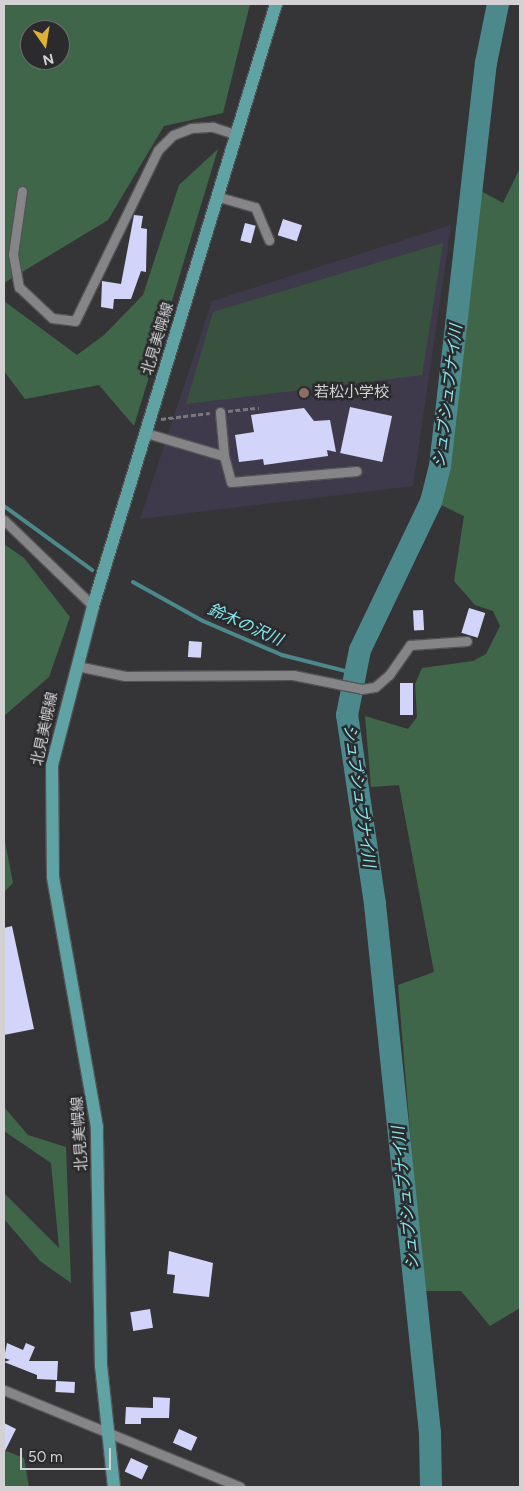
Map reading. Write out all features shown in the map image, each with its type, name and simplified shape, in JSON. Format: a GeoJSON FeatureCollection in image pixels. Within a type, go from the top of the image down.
{"type":"FeatureCollection","features":[{"type":"Feature","properties":{"kind":"main road","name":"北見美幌線"},"geometry":{"type":"LineString","coordinates":[[114,1487],[105,1431],[97,1127],[53,877],[50,814],[52,765],[93,606],[219,197],[276,4]]}},
{"type":"Feature","properties":{"kind":"street"},"geometry":{"type":"LineString","coordinates":[[22,191],[12,254],[19,287],[52,318],[74,321],[158,150],[173,134],[191,128],[213,127],[237,135]]}},
{"type":"Feature","properties":{"kind":"street"},"geometry":{"type":"LineString","coordinates":[[219,197],[255,207],[269,240]]}},
{"type":"Feature","properties":{"kind":"street"},"geometry":{"type":"LineString","coordinates":[[220,412],[224,456],[231,482],[357,471]]}},
{"type":"Feature","properties":{"kind":"street"},"geometry":{"type":"LineString","coordinates":[[146,433],[224,456]]}},
{"type":"Feature","properties":{"kind":"street"},"geometry":{"type":"LineString","coordinates":[[4,520],[93,606]]}},
{"type":"Feature","properties":{"kind":"street"},"geometry":{"type":"LineString","coordinates":[[77,666],[125,676],[293,675],[362,689],[375,687],[389,675],[410,645],[467,641]]}},
{"type":"Feature","properties":{"kind":"street"},"geometry":{"type":"LineString","coordinates":[[4,1390],[240,1487]]}},
{"type":"Feature","properties":{"kind":"path"},"geometry":{"type":"LineString","coordinates":[[150,420],[259,408]]}},
{"type":"Feature","properties":{"kind":"shaded area","name":"若松小学校"},"geometry":{"type":"Polygon","coordinates":[[[451,225],[413,486],[140,519],[212,301],[451,225]]]}},
{"type":"Feature","properties":{"kind":"green space"},"geometry":{"type":"Polygon","coordinates":[[[4,4],[250,4],[223,113],[164,126],[108,220],[4,283],[4,4]]]}},
{"type":"Feature","properties":{"kind":"green space"},"geometry":{"type":"Polygon","coordinates":[[[218,149],[134,426],[99,385],[25,399],[4,371],[4,301],[77,355],[104,335],[143,295],[179,185],[218,149]]]}},
{"type":"Feature","properties":{"kind":"green space"},"geometry":{"type":"Polygon","coordinates":[[[520,168],[520,1308],[490,1326],[461,1291],[423,1291],[398,985],[434,972],[399,785],[371,787],[365,716],[408,729],[417,717],[415,684],[422,668],[473,661],[486,654],[500,626],[493,611],[475,605],[454,581],[464,516],[441,505],[431,472],[466,183],[503,203],[520,168]]]}},
{"type":"Feature","properties":{"kind":"green space"},"geometry":{"type":"Polygon","coordinates":[[[443,243],[422,375],[186,404],[213,312],[443,243]]]}},
{"type":"Feature","properties":{"kind":"green space"},"geometry":{"type":"Polygon","coordinates":[[[4,544],[24,558],[70,617],[49,677],[4,716],[4,544]]]}},
{"type":"Feature","properties":{"kind":"green space"},"geometry":{"type":"Polygon","coordinates":[[[4,837],[13,883],[4,892],[4,837]]]}},
{"type":"Feature","properties":{"kind":"green space"},"geometry":{"type":"Polygon","coordinates":[[[4,1107],[28,1135],[66,1147],[71,1283],[40,1261],[4,1219],[4,1193],[59,1248],[51,1163],[4,1131],[4,1107]]]}},
{"type":"Feature","properties":{"kind":"green space"},"geometry":{"type":"Polygon","coordinates":[[[4,1450],[24,1458],[29,1487],[4,1487],[4,1450]]]}},
{"type":"Feature","properties":{"kind":"building"},"geometry":{"type":"Polygon","coordinates":[[[134,215],[143,216],[141,228],[147,229],[146,272],[141,271],[131,299],[114,299],[113,309],[101,307],[102,281],[121,284],[134,215]]]}},
{"type":"Feature","properties":{"kind":"building"},"geometry":{"type":"Polygon","coordinates":[[[283,219],[302,225],[297,241],[278,235],[283,219]]]}},
{"type":"Feature","properties":{"kind":"building"},"geometry":{"type":"Polygon","coordinates":[[[245,223],[256,226],[251,243],[240,240],[245,223]]]}},
{"type":"Feature","properties":{"kind":"building"},"geometry":{"type":"Polygon","coordinates":[[[350,407],[392,416],[382,462],[340,453],[350,407]]]}},
{"type":"Feature","properties":{"kind":"building"},"geometry":{"type":"Polygon","coordinates":[[[304,408],[314,421],[330,420],[336,452],[327,450],[328,456],[264,465],[263,459],[239,462],[235,435],[254,432],[251,415],[304,408]]]}},
{"type":"Feature","properties":{"kind":"building"},"geometry":{"type":"Polygon","coordinates":[[[469,608],[485,613],[478,638],[461,633],[469,608]]]}},
{"type":"Feature","properties":{"kind":"building"},"geometry":{"type":"Polygon","coordinates":[[[423,610],[424,630],[414,630],[413,611],[423,610]]]}},
{"type":"Feature","properties":{"kind":"building"},"geometry":{"type":"Polygon","coordinates":[[[189,641],[202,642],[201,658],[188,657],[189,641]]]}},
{"type":"Feature","properties":{"kind":"building"},"geometry":{"type":"Polygon","coordinates":[[[400,683],[413,683],[413,715],[400,715],[400,683]]]}},
{"type":"Feature","properties":{"kind":"building"},"geometry":{"type":"Polygon","coordinates":[[[12,926],[34,1029],[4,1035],[4,928],[12,926]]]}},
{"type":"Feature","properties":{"kind":"building"},"geometry":{"type":"Polygon","coordinates":[[[169,1251],[213,1263],[209,1297],[173,1293],[175,1275],[167,1274],[169,1251]]]}},
{"type":"Feature","properties":{"kind":"building"},"geometry":{"type":"Polygon","coordinates":[[[150,1309],[153,1328],[133,1331],[130,1312],[150,1309]]]}},
{"type":"Feature","properties":{"kind":"building"},"geometry":{"type":"Polygon","coordinates":[[[7,1343],[23,1350],[26,1343],[35,1347],[29,1361],[58,1361],[57,1380],[37,1379],[37,1375],[4,1362],[10,1360],[4,1358],[7,1343]]]}},
{"type":"Feature","properties":{"kind":"building"},"geometry":{"type":"Polygon","coordinates":[[[56,1381],[75,1382],[74,1393],[55,1392],[56,1381]]]}},
{"type":"Feature","properties":{"kind":"building"},"geometry":{"type":"Polygon","coordinates":[[[153,1397],[170,1398],[169,1418],[141,1418],[141,1424],[125,1424],[126,1407],[153,1408],[153,1397]]]}},
{"type":"Feature","properties":{"kind":"building"},"geometry":{"type":"Polygon","coordinates":[[[4,1423],[16,1429],[4,1453],[4,1423]]]}},
{"type":"Feature","properties":{"kind":"building"},"geometry":{"type":"Polygon","coordinates":[[[179,1429],[197,1437],[191,1451],[173,1443],[179,1429]]]}},
{"type":"Feature","properties":{"kind":"building"},"geometry":{"type":"Polygon","coordinates":[[[131,1458],[148,1466],[142,1480],[125,1472],[131,1458]]]}},
{"type":"Feature","properties":{"kind":"waterway","name":"シュブシュブナイ川"},"geometry":{"type":"LineString","coordinates":[[431,1487],[430,1433],[375,904],[347,715],[360,650],[431,502],[440,466],[486,63],[498,4]]}},
{"type":"Feature","properties":{"kind":"waterway","name":"鈴木の沢川"},"geometry":{"type":"LineString","coordinates":[[4,506],[92,570]]}},
{"type":"Feature","properties":{"kind":"waterway","name":"鈴木の沢川"},"geometry":{"type":"LineString","coordinates":[[133,582],[203,621],[282,655],[353,673]]}},
{"type":"Feature","properties":{"kind":"place","name":"若松小学校"},"geometry":{"type":"Point","coordinates":[304,393]}}]}
